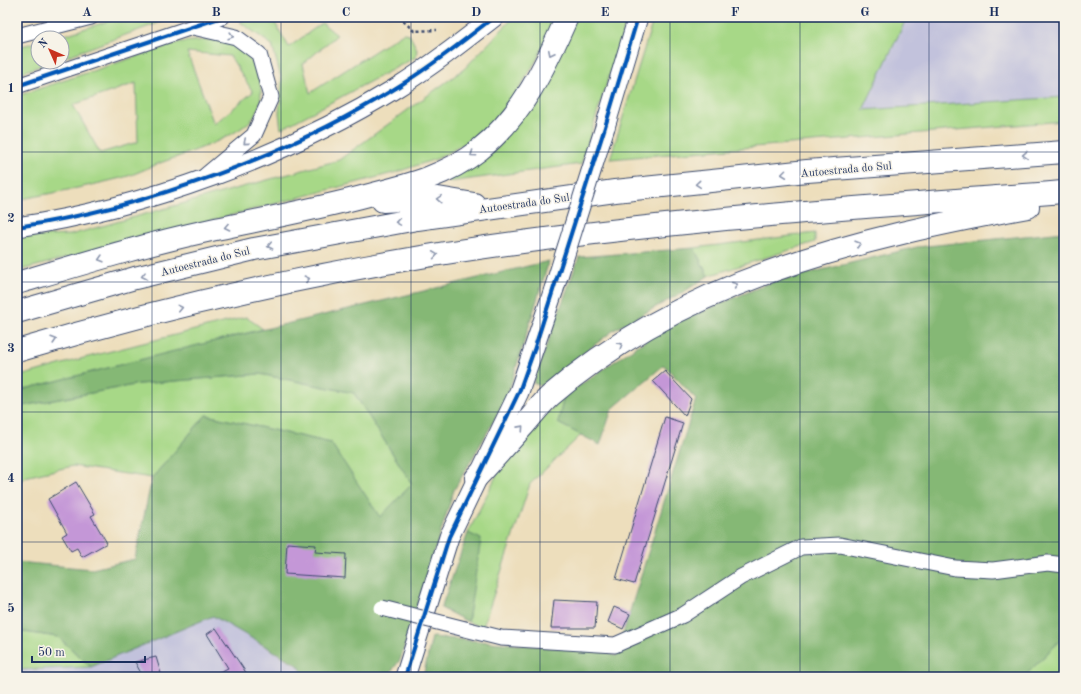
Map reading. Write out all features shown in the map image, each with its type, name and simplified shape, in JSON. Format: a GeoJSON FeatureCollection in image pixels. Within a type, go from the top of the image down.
{"type":"FeatureCollection","features":[{"type":"Feature","properties":{"kind":"highway"},"geometry":{"type":"LineString","coordinates":[[17,282],[208,230],[334,204],[413,184],[438,175],[456,166],[478,151],[498,134],[530,93],[567,17]]}},
{"type":"Feature","properties":{"kind":"highway","name":"Autoestrada do Sul"},"geometry":{"type":"LineString","coordinates":[[17,312],[135,278],[254,249],[372,226],[492,207],[615,191],[737,180],[807,171],[1064,152]]}},
{"type":"Feature","properties":{"kind":"highway"},"geometry":{"type":"LineString","coordinates":[[17,351],[86,331],[236,294],[369,266],[435,255],[614,231],[743,216],[1064,192]]}},
{"type":"Feature","properties":{"kind":"highway"},"geometry":{"type":"LineString","coordinates":[[334,204],[438,198],[492,207]]}},
{"type":"Feature","properties":{"kind":"highway"},"geometry":{"type":"LineString","coordinates":[[476,478],[549,397],[578,372],[668,315],[787,264],[857,244],[950,221],[1064,200]]}},
{"type":"Feature","properties":{"kind":"main road"},"geometry":{"type":"LineString","coordinates":[[17,227],[75,218],[119,207],[201,180],[292,142],[370,102],[423,70],[494,17]]}},
{"type":"Feature","properties":{"kind":"main road"},"geometry":{"type":"LineString","coordinates":[[405,677],[449,537],[476,478],[519,392],[554,289],[638,17]]}},
{"type":"Feature","properties":{"kind":"street"},"geometry":{"type":"LineString","coordinates":[[17,36],[91,17]]}},
{"type":"Feature","properties":{"kind":"street"},"geometry":{"type":"LineString","coordinates":[[17,86],[222,17]]}},
{"type":"Feature","properties":{"kind":"street"},"geometry":{"type":"LineString","coordinates":[[193,27],[236,37],[259,54],[271,96],[254,135],[201,180]]}},
{"type":"Feature","properties":{"kind":"street"},"geometry":{"type":"LineString","coordinates":[[382,608],[501,638],[615,645],[683,614],[741,577],[801,547],[840,545],[955,568],[993,570],[1048,563],[1064,565]]}},
{"type":"Feature","properties":{"kind":"path"},"geometry":{"type":"LineString","coordinates":[[398,17],[414,31],[437,30]]}},
{"type":"Feature","properties":{"kind":"shaded area"},"geometry":{"type":"Polygon","coordinates":[[[907,17],[1064,17],[1064,97],[863,110],[907,17]]]}},
{"type":"Feature","properties":{"kind":"shaded area"},"geometry":{"type":"Polygon","coordinates":[[[213,616],[298,666],[306,677],[17,677],[17,670],[91,667],[213,616]]]}},
{"type":"Feature","properties":{"kind":"green space"},"geometry":{"type":"Polygon","coordinates":[[[121,17],[175,17],[70,55],[70,33],[121,17]]]}},
{"type":"Feature","properties":{"kind":"green space"},"geometry":{"type":"Polygon","coordinates":[[[250,17],[292,17],[275,23],[289,47],[322,23],[337,35],[303,64],[310,93],[403,33],[409,34],[417,49],[416,57],[281,129],[279,113],[282,81],[272,45],[240,22],[250,17]]]}},
{"type":"Feature","properties":{"kind":"green space"},"geometry":{"type":"Polygon","coordinates":[[[514,17],[556,17],[537,59],[504,114],[476,137],[439,158],[397,172],[17,271],[17,237],[70,235],[339,160],[464,69],[514,17]]]}},
{"type":"Feature","properties":{"kind":"green space"},"geometry":{"type":"Polygon","coordinates":[[[574,17],[628,17],[581,164],[449,182],[450,178],[494,151],[574,17]]]}},
{"type":"Feature","properties":{"kind":"green space"},"geometry":{"type":"Polygon","coordinates":[[[654,17],[907,17],[863,110],[1064,97],[1064,121],[610,159],[654,17]]]}},
{"type":"Feature","properties":{"kind":"green space"},"geometry":{"type":"Polygon","coordinates":[[[219,39],[233,44],[245,53],[257,71],[261,92],[258,110],[249,122],[227,137],[131,175],[17,200],[17,96],[180,42],[219,39]],[[187,52],[214,124],[253,92],[230,56],[187,52]],[[136,83],[73,105],[100,153],[138,142],[136,83]]]}},
{"type":"Feature","properties":{"kind":"green space"},"geometry":{"type":"Polygon","coordinates":[[[30,44],[30,69],[17,74],[17,47],[30,44]]]}},
{"type":"Feature","properties":{"kind":"green space"},"geometry":{"type":"Polygon","coordinates":[[[1064,232],[1064,636],[1024,677],[423,677],[432,637],[606,652],[616,656],[696,399],[664,365],[612,409],[600,445],[558,423],[564,396],[665,327],[772,282],[917,247],[1064,232]]]}},
{"type":"Feature","properties":{"kind":"green space"},"geometry":{"type":"Polygon","coordinates":[[[815,233],[815,242],[708,276],[694,248],[815,233]]]}},
{"type":"Feature","properties":{"kind":"green space"},"geometry":{"type":"Polygon","coordinates":[[[694,248],[708,276],[685,291],[614,330],[541,386],[533,383],[579,257],[694,248]]]}},
{"type":"Feature","properties":{"kind":"green space"},"geometry":{"type":"Polygon","coordinates":[[[549,261],[506,400],[454,490],[400,660],[387,677],[306,677],[298,665],[213,616],[91,667],[58,637],[17,631],[17,562],[92,569],[135,559],[152,478],[206,415],[331,443],[380,517],[412,484],[354,393],[260,374],[139,384],[17,407],[17,391],[194,346],[549,261]]]}},
{"type":"Feature","properties":{"kind":"green space"},"geometry":{"type":"Polygon","coordinates":[[[246,317],[263,329],[17,391],[17,377],[80,359],[246,317]]]}},
{"type":"Feature","properties":{"kind":"green space"},"geometry":{"type":"Polygon","coordinates":[[[260,374],[354,393],[412,484],[380,518],[331,443],[206,415],[152,478],[73,466],[25,477],[17,484],[17,407],[139,384],[260,374]]]}},
{"type":"Feature","properties":{"kind":"green space"},"geometry":{"type":"Polygon","coordinates":[[[564,396],[558,423],[581,435],[530,484],[483,627],[468,622],[480,539],[468,533],[500,468],[522,439],[564,396]]]}},
{"type":"Feature","properties":{"kind":"green space"},"geometry":{"type":"Polygon","coordinates":[[[468,533],[481,539],[468,622],[441,608],[468,533]]]}},
{"type":"Feature","properties":{"kind":"green space"},"geometry":{"type":"Polygon","coordinates":[[[17,631],[58,637],[91,667],[17,670],[17,631]]]}},
{"type":"Feature","properties":{"kind":"green space"},"geometry":{"type":"Polygon","coordinates":[[[1064,636],[1064,677],[1024,677],[1064,636]]]}},
{"type":"Feature","properties":{"kind":"building"},"geometry":{"type":"Polygon","coordinates":[[[665,371],[691,399],[685,416],[653,381],[665,371]]]}},
{"type":"Feature","properties":{"kind":"building"},"geometry":{"type":"Polygon","coordinates":[[[665,417],[683,423],[634,584],[616,579],[665,417]]]}},
{"type":"Feature","properties":{"kind":"building"},"geometry":{"type":"Polygon","coordinates":[[[76,482],[95,514],[91,516],[107,543],[82,557],[77,548],[71,551],[62,536],[67,533],[48,499],[76,482]]]}},
{"type":"Feature","properties":{"kind":"building"},"geometry":{"type":"Polygon","coordinates":[[[287,543],[316,545],[315,552],[346,554],[345,578],[285,574],[287,543]]]}},
{"type":"Feature","properties":{"kind":"building"},"geometry":{"type":"Polygon","coordinates":[[[554,600],[597,602],[595,628],[551,628],[554,600]]]}},
{"type":"Feature","properties":{"kind":"building"},"geometry":{"type":"Polygon","coordinates":[[[614,607],[630,614],[623,629],[608,622],[614,607]]]}},
{"type":"Feature","properties":{"kind":"building"},"geometry":{"type":"Polygon","coordinates":[[[216,628],[249,677],[210,677],[228,668],[207,634],[216,628]]]}},
{"type":"Feature","properties":{"kind":"building"},"geometry":{"type":"Polygon","coordinates":[[[156,657],[162,677],[143,677],[135,662],[156,657]]]}},
{"type":"Feature","properties":{"kind":"cycle path"},"geometry":{"type":"LineString","coordinates":[[17,86],[222,17]]}},
{"type":"Feature","properties":{"kind":"cycle path"},"geometry":{"type":"LineString","coordinates":[[17,227],[115,207],[164,193],[261,157],[308,136],[353,113],[396,88],[434,63],[494,17]]}},
{"type":"Feature","properties":{"kind":"cycle path"},"geometry":{"type":"LineString","coordinates":[[405,677],[449,537],[519,392],[534,350],[605,127],[638,17]]}}]}
